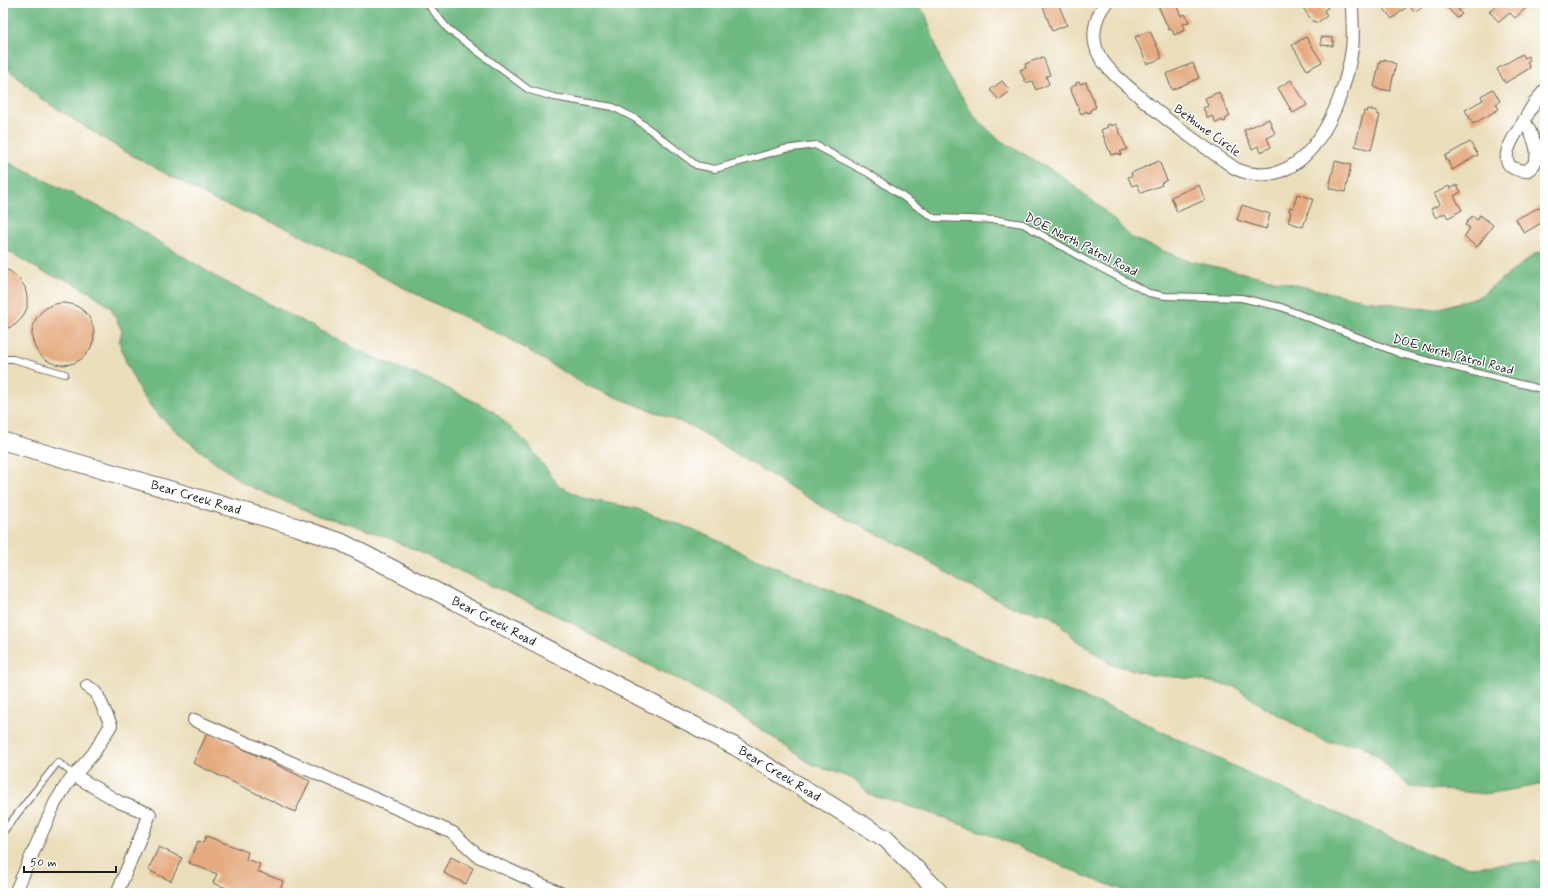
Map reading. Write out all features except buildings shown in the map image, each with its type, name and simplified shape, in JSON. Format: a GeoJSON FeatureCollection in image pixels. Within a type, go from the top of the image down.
{"type":"FeatureCollection","features":[{"type":"Feature","properties":{"kind":"street","name":"Bethune Circle"},"geometry":{"type":"LineString","coordinates":[[1106,3],[1096,21],[1094,36],[1100,56],[1111,71],[1181,131],[1236,169],[1246,173],[1261,175],[1276,173],[1295,164],[1311,150],[1324,130],[1345,85],[1352,49],[1352,3]]}},
{"type":"Feature","properties":{"kind":"street"},"geometry":{"type":"LineString","coordinates":[[1524,120],[1533,104],[1545,90]]}},
{"type":"Feature","properties":{"kind":"street","name":"Bear Creek Road"},"geometry":{"type":"LineString","coordinates":[[3,441],[290,525],[341,542],[736,747],[886,839],[940,893]]}},
{"type":"Feature","properties":{"kind":"street"},"geometry":{"type":"LineString","coordinates":[[14,893],[55,803],[74,775],[93,754],[111,725],[96,692],[87,686]]}},
{"type":"Feature","properties":{"kind":"street"},"geometry":{"type":"LineString","coordinates":[[194,720],[453,833],[478,856],[560,893]]}},
{"type":"Feature","properties":{"kind":"street"},"geometry":{"type":"LineString","coordinates":[[74,775],[119,802],[150,814],[117,893]]}},
{"type":"Feature","properties":{"kind":"lane","name":"DOE North Patrol Road"},"geometry":{"type":"LineString","coordinates":[[429,3],[430,7],[448,29],[529,90],[554,97],[613,106],[636,119],[696,165],[715,170],[785,149],[815,144],[868,173],[934,218],[998,220],[1023,224],[1087,261],[1149,293],[1165,296],[1241,298],[1281,307],[1402,354],[1545,390]]}},
{"type":"Feature","properties":{"kind":"lane"},"geometry":{"type":"LineString","coordinates":[[3,359],[13,360],[65,374]]}},
{"type":"Feature","properties":{"kind":"lane"},"geometry":{"type":"LineString","coordinates":[[3,832],[58,762],[74,775]]}},
{"type":"Feature","properties":{"kind":"green space"},"geometry":{"type":"Polygon","coordinates":[[[3,3],[916,3],[926,15],[942,65],[974,116],[999,140],[1059,174],[1105,211],[1132,238],[1186,260],[1358,299],[1434,310],[1480,296],[1536,253],[1545,252],[1545,784],[1486,794],[1411,787],[1395,775],[1380,758],[1360,744],[1326,742],[1262,706],[1235,687],[1195,679],[1151,675],[1111,664],[1074,638],[1051,615],[1015,608],[957,580],[917,554],[825,508],[691,426],[585,385],[508,338],[432,302],[284,227],[216,201],[122,150],[40,98],[3,64],[3,3]]]}},
{"type":"Feature","properties":{"kind":"green space"},"geometry":{"type":"Polygon","coordinates":[[[3,160],[116,215],[218,278],[370,356],[428,379],[492,410],[526,442],[559,486],[586,499],[638,509],[697,531],[763,562],[1026,675],[1119,711],[1267,782],[1435,857],[1469,867],[1545,861],[1545,893],[1132,893],[1092,879],[998,838],[924,811],[870,795],[854,779],[811,764],[736,712],[682,681],[627,655],[572,623],[393,540],[354,525],[319,516],[244,484],[185,439],[156,413],[141,393],[127,365],[119,342],[122,331],[111,308],[93,294],[69,281],[43,272],[8,251],[3,251],[3,160]]]}}]}
